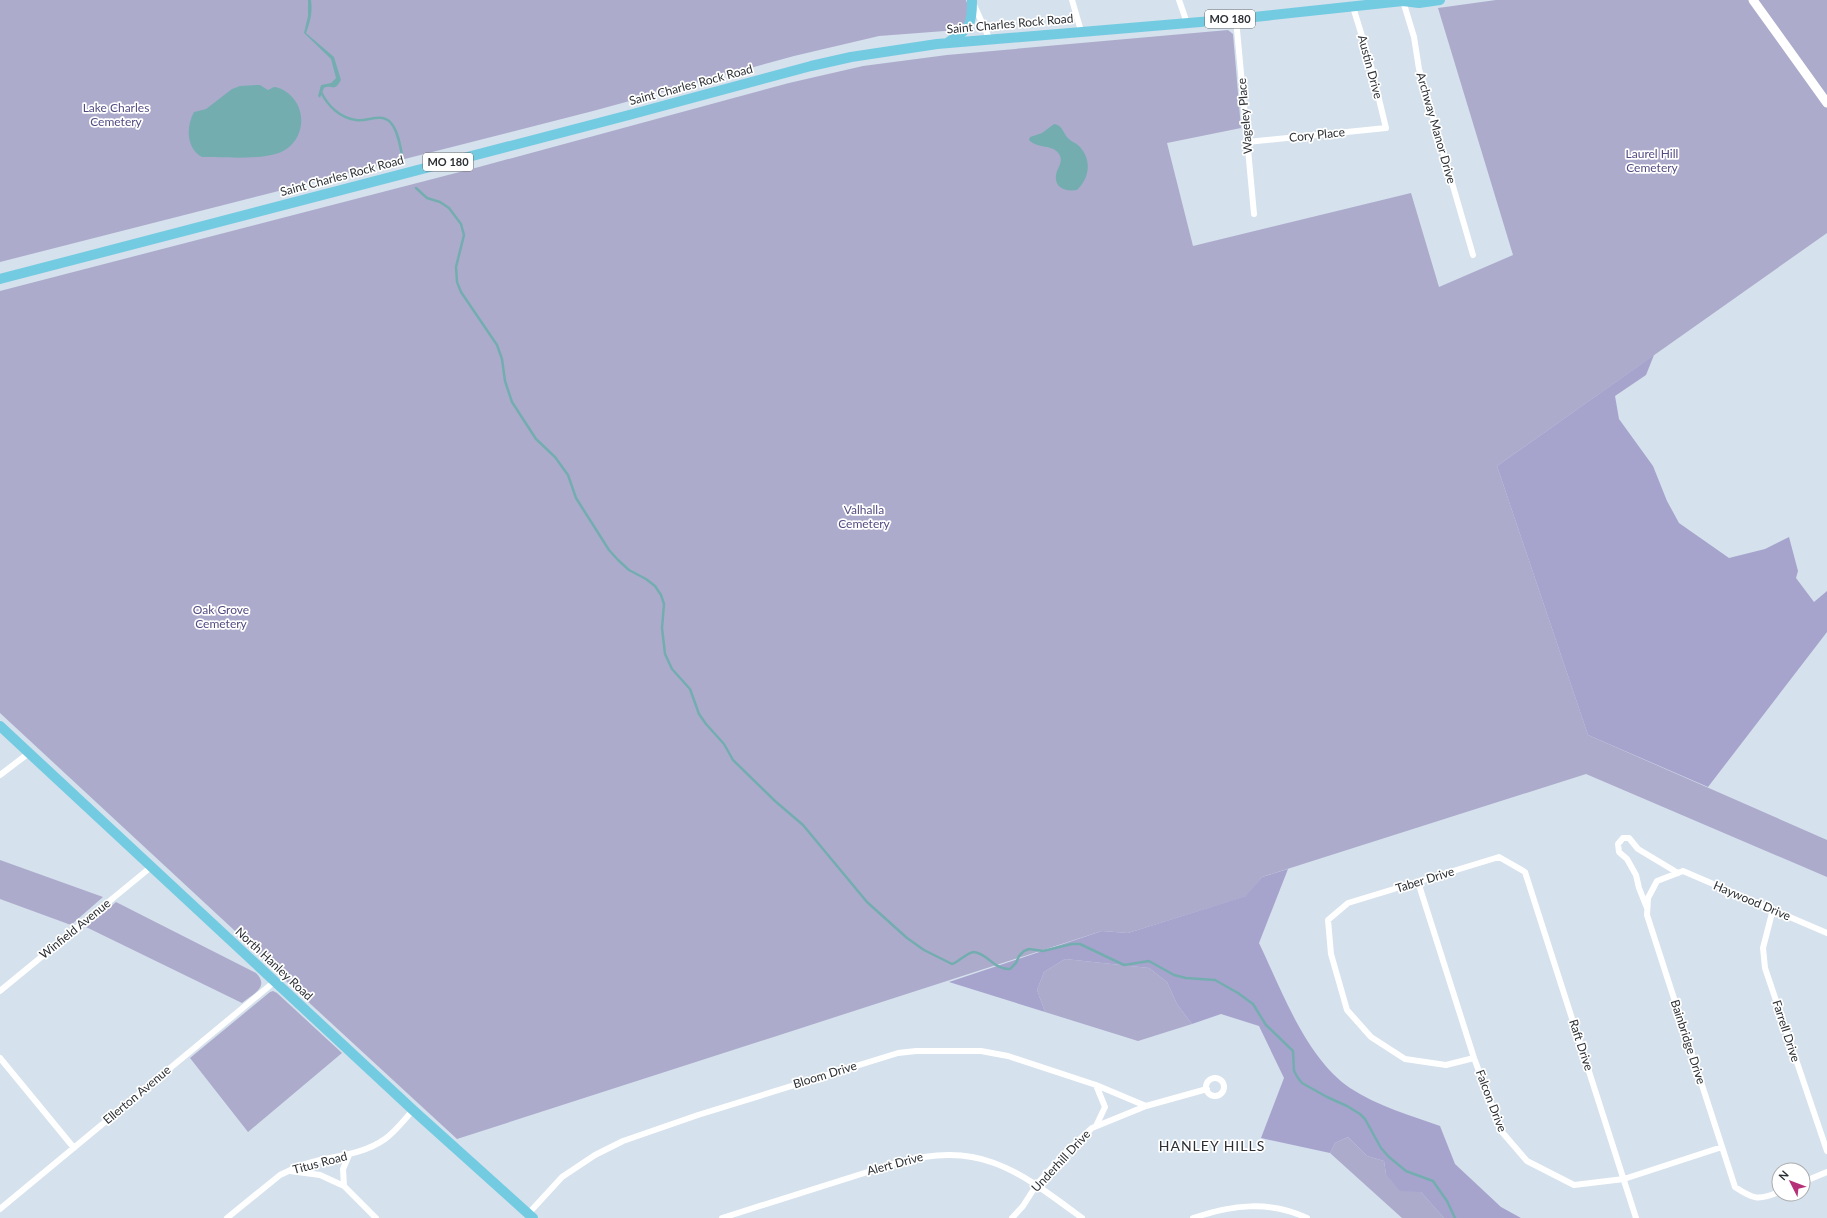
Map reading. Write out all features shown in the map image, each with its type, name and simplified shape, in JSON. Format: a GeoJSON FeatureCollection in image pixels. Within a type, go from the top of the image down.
{"type":"FeatureCollection","features":[{"type":"Feature","properties":{"kind":"main road"},"geometry":{"type":"LineString","coordinates":[[946,43],[966,31],[972,20],[972,0]]}},
{"type":"Feature","properties":{"kind":"main road","name":"Saint Charles Rock Road"},"geometry":{"type":"LineString","coordinates":[[2,278],[629,115],[811,66],[888,51],[946,43],[1236,19],[1353,7],[1404,0],[1419,3],[1440,0]]}},
{"type":"Feature","properties":{"kind":"main road","name":"North Hanley Road"},"geometry":{"type":"LineString","coordinates":[[0,726],[274,982],[531,1216]]}},
{"type":"Feature","properties":{"kind":"street"},"geometry":{"type":"LineString","coordinates":[[972,0],[990,40]]}},
{"type":"Feature","properties":{"kind":"street"},"geometry":{"type":"LineString","coordinates":[[1072,0],[1081,31]]}},
{"type":"Feature","properties":{"kind":"street"},"geometry":{"type":"LineString","coordinates":[[1179,0],[1187,23]]}},
{"type":"Feature","properties":{"kind":"street","name":"Archway Manor Drive"},"geometry":{"type":"LineString","coordinates":[[1404,0],[1414,37],[1418,68],[1474,255]]}},
{"type":"Feature","properties":{"kind":"street"},"geometry":{"type":"LineString","coordinates":[[1753,0],[1827,103]]}},
{"type":"Feature","properties":{"kind":"street","name":"Austin Drive"},"geometry":{"type":"LineString","coordinates":[[1353,7],[1370,62],[1386,128]]}},
{"type":"Feature","properties":{"kind":"street","name":"Wageley Place"},"geometry":{"type":"LineString","coordinates":[[1236,19],[1254,214]]}},
{"type":"Feature","properties":{"kind":"street","name":"Cory Place"},"geometry":{"type":"LineString","coordinates":[[1247,142],[1386,128]]}},
{"type":"Feature","properties":{"kind":"street"},"geometry":{"type":"LineString","coordinates":[[0,775],[28,753]]}},
{"type":"Feature","properties":{"kind":"street","name":"Haywood Drive"},"geometry":{"type":"LineString","coordinates":[[1648,908],[1632,866],[1619,852],[1618,844],[1622,838],[1629,838],[1644,853],[1678,873],[1683,871],[1827,933]]}},
{"type":"Feature","properties":{"kind":"street","name":"Taber Drive"},"geometry":{"type":"LineString","coordinates":[[1474,1058],[1446,1065],[1405,1060],[1371,1037],[1346,1010],[1331,954],[1328,920],[1348,903],[1499,857],[1525,872]]}},
{"type":"Feature","properties":{"kind":"street","name":"Winfield Avenue"},"geometry":{"type":"LineString","coordinates":[[0,991],[151,867]]}},
{"type":"Feature","properties":{"kind":"street","name":"Raft Drive"},"geometry":{"type":"LineString","coordinates":[[1525,872],[1636,1218]]}},
{"type":"Feature","properties":{"kind":"street","name":"Bainbridge Drive"},"geometry":{"type":"LineString","coordinates":[[1678,873],[1658,881],[1648,898],[1647,915],[1735,1187],[1750,1197],[1764,1198],[1771,1195]]}},
{"type":"Feature","properties":{"kind":"street","name":"Falcon Drive"},"geometry":{"type":"LineString","coordinates":[[1418,882],[1474,1058],[1502,1132],[1526,1161],[1574,1185],[1624,1179],[1722,1147]]}},
{"type":"Feature","properties":{"kind":"street","name":"Farrell Drive"},"geometry":{"type":"LineString","coordinates":[[1773,909],[1763,948],[1765,968],[1827,1151]]}},
{"type":"Feature","properties":{"kind":"street","name":"Ellerton Avenue"},"geometry":{"type":"LineString","coordinates":[[0,1209],[274,982]]}},
{"type":"Feature","properties":{"kind":"street","name":"Bloom Drive"},"geometry":{"type":"LineString","coordinates":[[531,1216],[562,1178],[595,1155],[623,1140],[698,1115],[898,1053],[916,1051],[981,1051],[1008,1056],[1096,1085],[1146,1106]]}},
{"type":"Feature","properties":{"kind":"street"},"geometry":{"type":"LineString","coordinates":[[0,1058],[74,1148]]}},
{"type":"Feature","properties":{"kind":"street","name":"Underhill Drive"},"geometry":{"type":"LineString","coordinates":[[1096,1085],[1105,1106],[1096,1126]]}},
{"type":"Feature","properties":{"kind":"street","name":"Underhill Drive"},"geometry":{"type":"LineString","coordinates":[[1012,1218],[1023,1206],[1037,1184],[1065,1153],[1092,1128],[1146,1106],[1207,1089]]}},
{"type":"Feature","properties":{"kind":"street","name":"Titus Road"},"geometry":{"type":"LineString","coordinates":[[227,1218],[287,1171],[318,1160],[348,1155],[369,1148],[384,1140],[413,1110]]}},
{"type":"Feature","properties":{"kind":"street"},"geometry":{"type":"LineString","coordinates":[[344,1186],[343,1169],[348,1155]]}},
{"type":"Feature","properties":{"kind":"street","name":"Alert Drive"},"geometry":{"type":"LineString","coordinates":[[722,1218],[896,1162],[935,1155],[974,1157],[993,1162],[1016,1171],[1037,1184],[1082,1218]]}},
{"type":"Feature","properties":{"kind":"street"},"geometry":{"type":"LineString","coordinates":[[287,1171],[320,1175],[344,1186],[376,1218]]}},
{"type":"Feature","properties":{"kind":"street"},"geometry":{"type":"LineString","coordinates":[[1811,1179],[1827,1172]]}},
{"type":"Feature","properties":{"kind":"street"},"geometry":{"type":"LineString","coordinates":[[1193,1218],[1222,1209],[1254,1205],[1298,1213],[1307,1218]]}},
{"type":"Feature","properties":{"kind":"green space","name":"Lake Charles Cemetery"},"geometry":{"type":"Polygon","coordinates":[[[0,0],[966,0],[969,19],[958,30],[879,36],[794,56],[593,111],[0,262],[0,0]]]}},
{"type":"Feature","properties":{"kind":"green space","name":"Valhalla Cemetery"},"geometry":{"type":"Polygon","coordinates":[[[1496,0],[1827,0],[1827,233],[1497,466],[1588,735],[1827,840],[1827,877],[1586,774],[1262,877],[1247,896],[1128,933],[1102,931],[457,1139],[291,986],[248,943],[0,713],[0,291],[479,167],[789,83],[863,66],[947,55],[1228,30],[1233,34],[1241,128],[1167,143],[1193,246],[1411,193],[1439,287],[1513,255],[1438,8],[1496,0]]]}},
{"type":"Feature","properties":{"kind":"green space"},"geometry":{"type":"Polygon","coordinates":[[[0,860],[103,897],[71,925],[0,899],[0,860]]]}},
{"type":"Feature","properties":{"kind":"green space"},"geometry":{"type":"Polygon","coordinates":[[[116,902],[256,973],[260,978],[261,986],[255,993],[242,1003],[86,927],[116,902]]]}},
{"type":"Feature","properties":{"kind":"green space"},"geometry":{"type":"Polygon","coordinates":[[[1065,959],[1149,968],[1167,982],[1177,1004],[1192,1024],[1138,1041],[1045,1012],[1037,990],[1044,972],[1065,959]]]}},
{"type":"Feature","properties":{"kind":"green space"},"geometry":{"type":"Polygon","coordinates":[[[273,991],[342,1053],[248,1132],[190,1058],[273,991]]]}},
{"type":"Feature","properties":{"kind":"green space"},"geometry":{"type":"Polygon","coordinates":[[[1348,1137],[1367,1156],[1384,1161],[1386,1174],[1421,1192],[1444,1218],[1402,1218],[1330,1153],[1335,1143],[1348,1137]]]}},
{"type":"Feature","properties":{"kind":"shaded area"},"geometry":{"type":"Polygon","coordinates":[[[308,0],[311,0],[312,8],[306,33],[334,57],[341,80],[335,87],[324,88],[320,98],[318,96],[321,85],[331,83],[336,78],[331,59],[304,33],[308,16],[308,0]]]}},
{"type":"Feature","properties":{"kind":"shaded area"},"geometry":{"type":"Polygon","coordinates":[[[260,85],[268,90],[274,87],[285,91],[293,98],[298,106],[301,115],[301,124],[295,141],[288,148],[279,153],[262,157],[202,157],[197,153],[190,143],[189,137],[191,118],[194,112],[206,109],[232,89],[240,86],[260,85]]]}},
{"type":"Feature","properties":{"kind":"shaded area"},"geometry":{"type":"Polygon","coordinates":[[[1054,124],[1059,126],[1069,139],[1079,146],[1088,162],[1085,180],[1077,190],[1065,190],[1057,183],[1056,175],[1061,160],[1059,154],[1053,149],[1036,145],[1029,140],[1030,137],[1042,133],[1054,124]]]}},
{"type":"Feature","properties":{"kind":"shaded area"},"geometry":{"type":"Polygon","coordinates":[[[1654,355],[1646,375],[1615,396],[1619,419],[1653,466],[1667,501],[1679,523],[1729,558],[1765,549],[1789,537],[1798,571],[1796,578],[1814,602],[1827,591],[1827,632],[1708,787],[1588,735],[1497,466],[1654,355]]]}},
{"type":"Feature","properties":{"kind":"shaded area"},"geometry":{"type":"Polygon","coordinates":[[[1288,869],[1259,943],[1286,1002],[1308,1042],[1334,1075],[1350,1088],[1382,1105],[1440,1126],[1455,1164],[1501,1207],[1521,1218],[1444,1218],[1421,1192],[1400,1191],[1386,1174],[1384,1161],[1367,1156],[1348,1137],[1335,1143],[1330,1153],[1261,1138],[1284,1078],[1259,1026],[1221,1014],[1192,1024],[1177,1004],[1167,982],[1149,968],[1065,959],[1044,972],[1037,990],[1045,1012],[949,982],[1102,931],[1128,933],[1246,896],[1262,877],[1288,869]]]}},
{"type":"Feature","properties":{"kind":"waterway"},"geometry":{"type":"LineString","coordinates":[[321,92],[327,102],[345,117],[356,120],[383,118],[391,123],[398,138],[402,155]]}},
{"type":"Feature","properties":{"kind":"waterway"},"geometry":{"type":"LineString","coordinates":[[416,188],[427,198],[440,202],[449,208],[461,224],[464,235],[456,267],[457,282],[461,292],[497,345],[502,359],[505,381],[512,402],[536,439],[555,457],[568,475],[576,498],[609,550],[629,570],[646,579],[655,586],[661,595],[664,604],[662,628],[665,654],[672,669],[690,689],[699,714],[724,744],[733,760],[775,801],[803,825],[867,902],[907,938],[924,950],[952,964],[971,952],[974,952],[983,955],[999,967],[1010,969],[1016,963],[1019,956],[1024,951],[1029,949],[1043,951],[1072,944],[1080,944],[1124,965],[1149,961],[1174,975],[1186,978],[1215,980],[1238,993],[1253,1004],[1266,1025],[1293,1051],[1294,1071],[1302,1083],[1360,1114],[1365,1119],[1381,1148],[1389,1157],[1406,1171],[1433,1181],[1447,1201],[1455,1218]]}},
{"type":"Feature","properties":{"kind":"district","name":"HANLEY HILLS"},"geometry":{"type":"Point","coordinates":[1212,1146]}},
{"type":"Feature","properties":{"kind":"park label","name":"Laurel Hill Cemetery"},"geometry":{"type":"Point","coordinates":[1652,161]}},
{"type":"Feature","properties":{"kind":"park label","name":"Oak Grove Cemetery"},"geometry":{"type":"Point","coordinates":[221,617]}}]}
